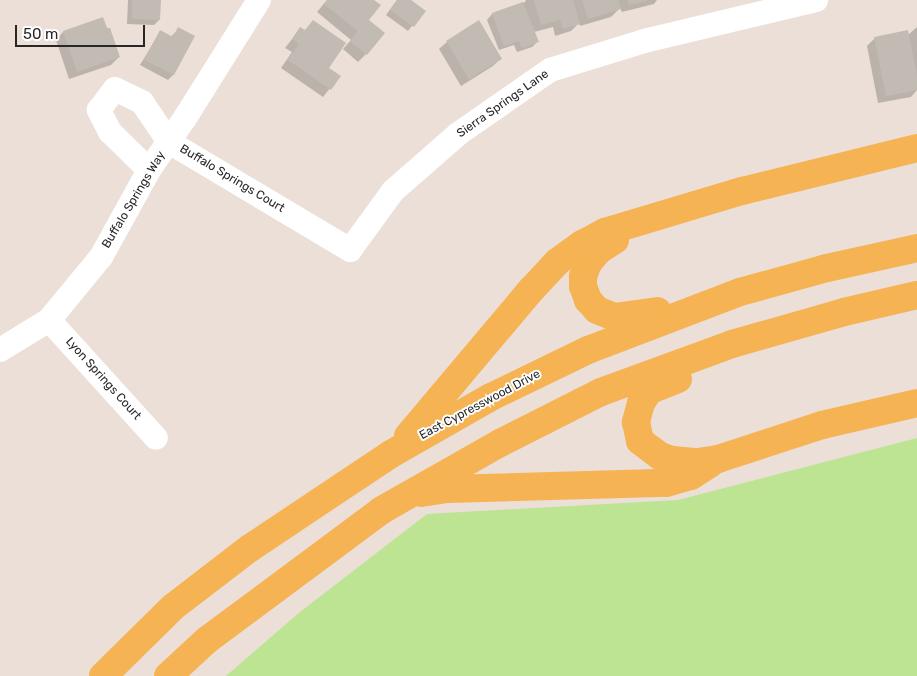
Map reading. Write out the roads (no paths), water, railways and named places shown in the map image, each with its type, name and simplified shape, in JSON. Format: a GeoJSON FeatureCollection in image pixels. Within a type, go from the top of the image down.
{"type":"FeatureCollection","features":[{"type":"Feature","properties":{"kind":"main road"},"geometry":{"type":"LineString","coordinates":[[391,454],[424,420],[557,262],[582,244],[606,232],[742,191],[917,148]]}},
{"type":"Feature","properties":{"kind":"main road"},"geometry":{"type":"LineString","coordinates":[[663,214],[599,250],[588,263],[583,277],[583,286],[588,300],[597,310],[604,315],[624,317],[740,292]]}},
{"type":"Feature","properties":{"kind":"main road","name":"East Cypresswood Drive"},"geometry":{"type":"LineString","coordinates":[[103,676],[173,608],[250,548],[391,454],[491,398],[588,350],[740,292],[827,268],[917,248]]}},
{"type":"Feature","properties":{"kind":"main road"},"geometry":{"type":"LineString","coordinates":[[168,676],[207,640],[364,523],[500,443],[601,392],[732,344],[844,312],[917,295]]}},
{"type":"Feature","properties":{"kind":"main road"},"geometry":{"type":"LineString","coordinates":[[844,312],[649,390],[641,403],[636,422],[640,441],[650,451],[672,460],[696,462],[718,458],[822,425],[917,403]]}},
{"type":"Feature","properties":{"kind":"main road"},"geometry":{"type":"LineString","coordinates":[[408,496],[446,489],[666,483],[690,476],[718,458]]}},
{"type":"Feature","properties":{"kind":"main road"},"geometry":{"type":"LineString","coordinates":[[342,485],[364,523]]}},
{"type":"Feature","properties":{"kind":"street","name":"Buffalo Springs Way"},"geometry":{"type":"LineString","coordinates":[[0,350],[49,320],[101,257],[149,170],[169,142],[259,0]]}},
{"type":"Feature","properties":{"kind":"street","name":"Sierra Springs Lane"},"geometry":{"type":"LineString","coordinates":[[350,250],[393,191],[458,134],[550,70],[644,41],[802,2]]}},
{"type":"Feature","properties":{"kind":"street","name":"Buffalo Springs Court"},"geometry":{"type":"LineString","coordinates":[[149,170],[110,132],[99,110],[115,89],[142,102],[169,142],[350,250]]}},
{"type":"Feature","properties":{"kind":"street","name":"Lyon Springs Court"},"geometry":{"type":"LineString","coordinates":[[49,320],[156,438]]}}]}
